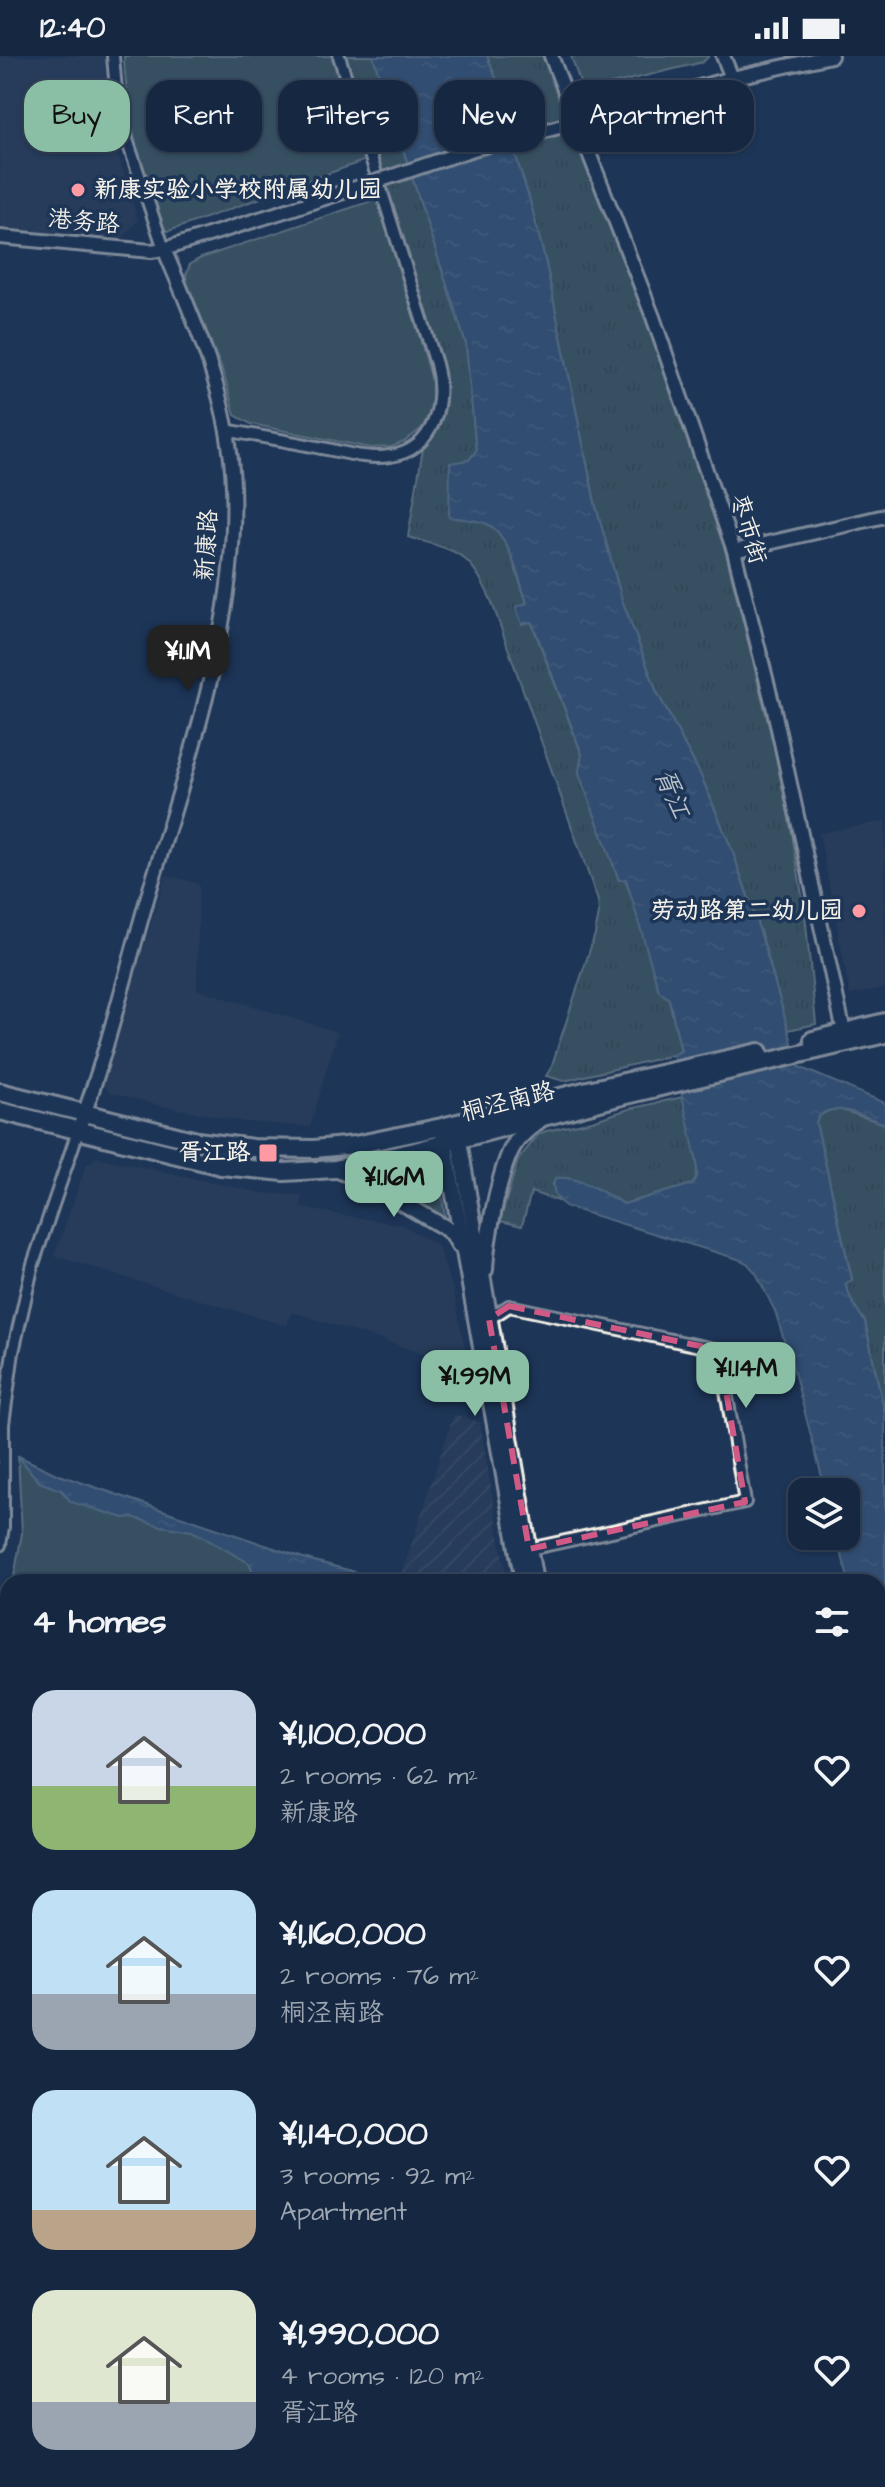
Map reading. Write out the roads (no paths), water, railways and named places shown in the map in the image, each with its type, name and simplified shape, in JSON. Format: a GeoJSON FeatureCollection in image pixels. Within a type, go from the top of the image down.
{"type":"FeatureCollection","features":[{"type":"Feature","properties":{"kind":"main road","name":"桐泾南路"},"geometry":{"type":"LineString","coordinates":[[800,1048],[844,1032],[885,1022]]}},
{"type":"Feature","properties":{"kind":"main road","name":"桐泾南路"},"geometry":{"type":"LineString","coordinates":[[0,1092],[197,1141],[253,1148],[333,1148],[542,1118],[668,1079],[800,1048],[885,1034]]}},
{"type":"Feature","properties":{"kind":"main road","name":"桐泾南路"},"geometry":{"type":"LineString","coordinates":[[0,1111],[221,1166],[284,1172],[335,1169],[588,1090],[668,1079]]}},
{"type":"Feature","properties":{"kind":"main road"},"geometry":{"type":"LineString","coordinates":[[483,1286],[505,1163],[515,1142],[542,1118]]}},
{"type":"Feature","properties":{"kind":"main road"},"geometry":{"type":"LineString","coordinates":[[450,1133],[465,1254],[527,1574]]}},
{"type":"Feature","properties":{"kind":"main road"},"geometry":{"type":"LineString","coordinates":[[450,1133],[489,1319],[529,1549],[528,1574]]}},
{"type":"Feature","properties":{"kind":"main road"},"geometry":{"type":"LineString","coordinates":[[335,1169],[365,1181],[444,1227],[453,1234],[465,1254]]}},
{"type":"Feature","properties":{"kind":"street","name":"新康路"},"geometry":{"type":"LineString","coordinates":[[78,1131],[195,739],[215,651],[230,567],[232,532],[232,470],[226,430],[196,325],[164,249],[118,113],[113,56]]}},
{"type":"Feature","properties":{"kind":"street"},"geometry":{"type":"LineString","coordinates":[[226,430],[354,454],[389,456],[403,453],[416,445],[437,416],[440,390],[436,364],[339,56]]}},
{"type":"Feature","properties":{"kind":"street","name":"枣市街"},"geometry":{"type":"LineString","coordinates":[[551,56],[653,317],[734,551],[774,710],[844,1032]]}},
{"type":"Feature","properties":{"kind":"street"},"geometry":{"type":"LineString","coordinates":[[723,56],[732,78]]}},
{"type":"Feature","properties":{"kind":"street","name":"港务路"},"geometry":{"type":"LineString","coordinates":[[0,237],[151,251],[164,249],[473,149],[732,78],[831,56]]}},
{"type":"Feature","properties":{"kind":"street"},"geometry":{"type":"LineString","coordinates":[[734,551],[885,516]]}},
{"type":"Feature","properties":{"kind":"street"},"geometry":{"type":"LineString","coordinates":[[0,1545],[3,1527],[3,1424],[13,1352],[33,1264],[78,1131]]}},
{"type":"Feature","properties":{"kind":"street"},"geometry":{"type":"LineString","coordinates":[[489,1319],[509,1306],[719,1350],[745,1502],[529,1549]]}},
{"type":"Feature","properties":{"kind":"water","name":"胥江"},"geometry":{"type":"Polygon","coordinates":[[[373,56],[487,56],[497,80],[434,80],[434,152],[514,152],[546,264],[595,503],[622,600],[657,692],[701,776],[732,850],[762,938],[799,1067],[885,1103],[885,1124],[837,1110],[821,1115],[816,1123],[852,1280],[845,1284],[865,1322],[885,1415],[885,1574],[847,1574],[841,1550],[860,1550],[860,1478],[822,1478],[775,1311],[756,1273],[738,1259],[567,1207],[555,1193],[556,1178],[574,1179],[624,1204],[693,1184],[697,1177],[697,1163],[673,1055],[681,1051],[669,999],[659,991],[626,879],[619,880],[579,773],[582,754],[532,622],[522,624],[516,607],[527,603],[513,559],[495,529],[473,520],[449,517],[450,463],[469,460],[476,451],[466,344],[404,152],[418,152],[418,80],[381,80],[373,56]]]}},
{"type":"Feature","properties":{"kind":"water"},"geometry":{"type":"Polygon","coordinates":[[[18,1456],[56,1474],[306,1559],[362,1574],[251,1574],[249,1563],[192,1531],[132,1517],[124,1518],[71,1502],[61,1490],[39,1482],[18,1456]]]}},
{"type":"Feature","properties":{"kind":"place","name":"新康实验小学校附属幼儿园"},"geometry":{"type":"Point","coordinates":[78,190]}},
{"type":"Feature","properties":{"kind":"place","name":"劳动路第二幼儿园"},"geometry":{"type":"Point","coordinates":[859,911]}},
{"type":"Feature","properties":{"kind":"place","name":"胥江路"},"geometry":{"type":"Point","coordinates":[268,1153]}}]}
